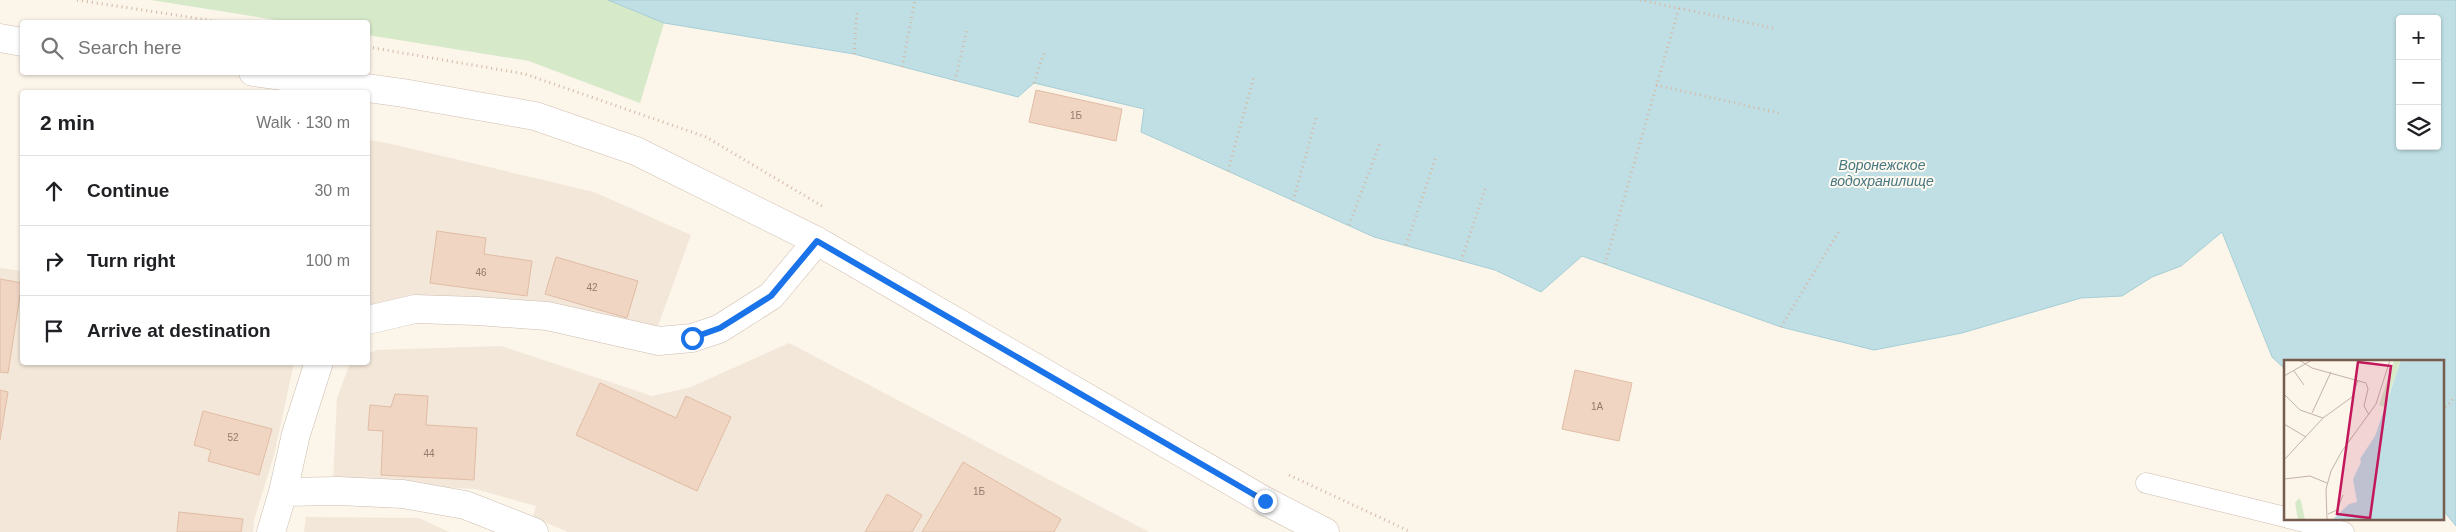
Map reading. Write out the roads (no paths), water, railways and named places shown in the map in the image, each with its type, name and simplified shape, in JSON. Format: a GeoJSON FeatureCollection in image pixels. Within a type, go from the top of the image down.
{"type":"FeatureCollection","features":[{"type":"Feature","properties":{"kind":"main road"},"geometry":{"type":"LineString","coordinates":[[0,38],[20,42]]}},
{"type":"Feature","properties":{"kind":"main road"},"geometry":{"type":"LineString","coordinates":[[274,75],[403,93],[535,116],[636,150],[817,241],[1265,501],[1325,532]]}},
{"type":"Feature","properties":{"kind":"main road"},"geometry":{"type":"LineString","coordinates":[[370,320],[415,309],[477,311],[547,316],[659,341],[692,338],[720,328],[771,296],[817,241]]}},
{"type":"Feature","properties":{"kind":"main road"},"geometry":{"type":"LineString","coordinates":[[271,532],[283,492],[296,434],[318,365]]}},
{"type":"Feature","properties":{"kind":"main road"},"geometry":{"type":"LineString","coordinates":[[283,492],[338,491],[403,494],[465,505],[534,532]]}},
{"type":"Feature","properties":{"kind":"lane"},"geometry":{"type":"LineString","coordinates":[[2146,483],[2284,517]]}},
{"type":"Feature","properties":{"kind":"lane"},"geometry":{"type":"LineString","coordinates":[[2295,520],[2344,532]]}},
{"type":"Feature","properties":{"kind":"water","name":"Воронежское водохранилище"},"geometry":{"type":"Polygon","coordinates":[[[608,0],[2456,0],[2456,526],[2444,511],[2444,360],[2284,360],[2284,368],[2272,357],[2222,232],[2181,266],[2152,277],[2122,296],[2081,298],[1962,333],[1874,350],[1781,327],[1582,256],[1541,292],[1495,270],[1374,237],[1141,132],[1144,109],[1034,83],[1018,97],[854,54],[664,23],[608,0]]]}}]}
